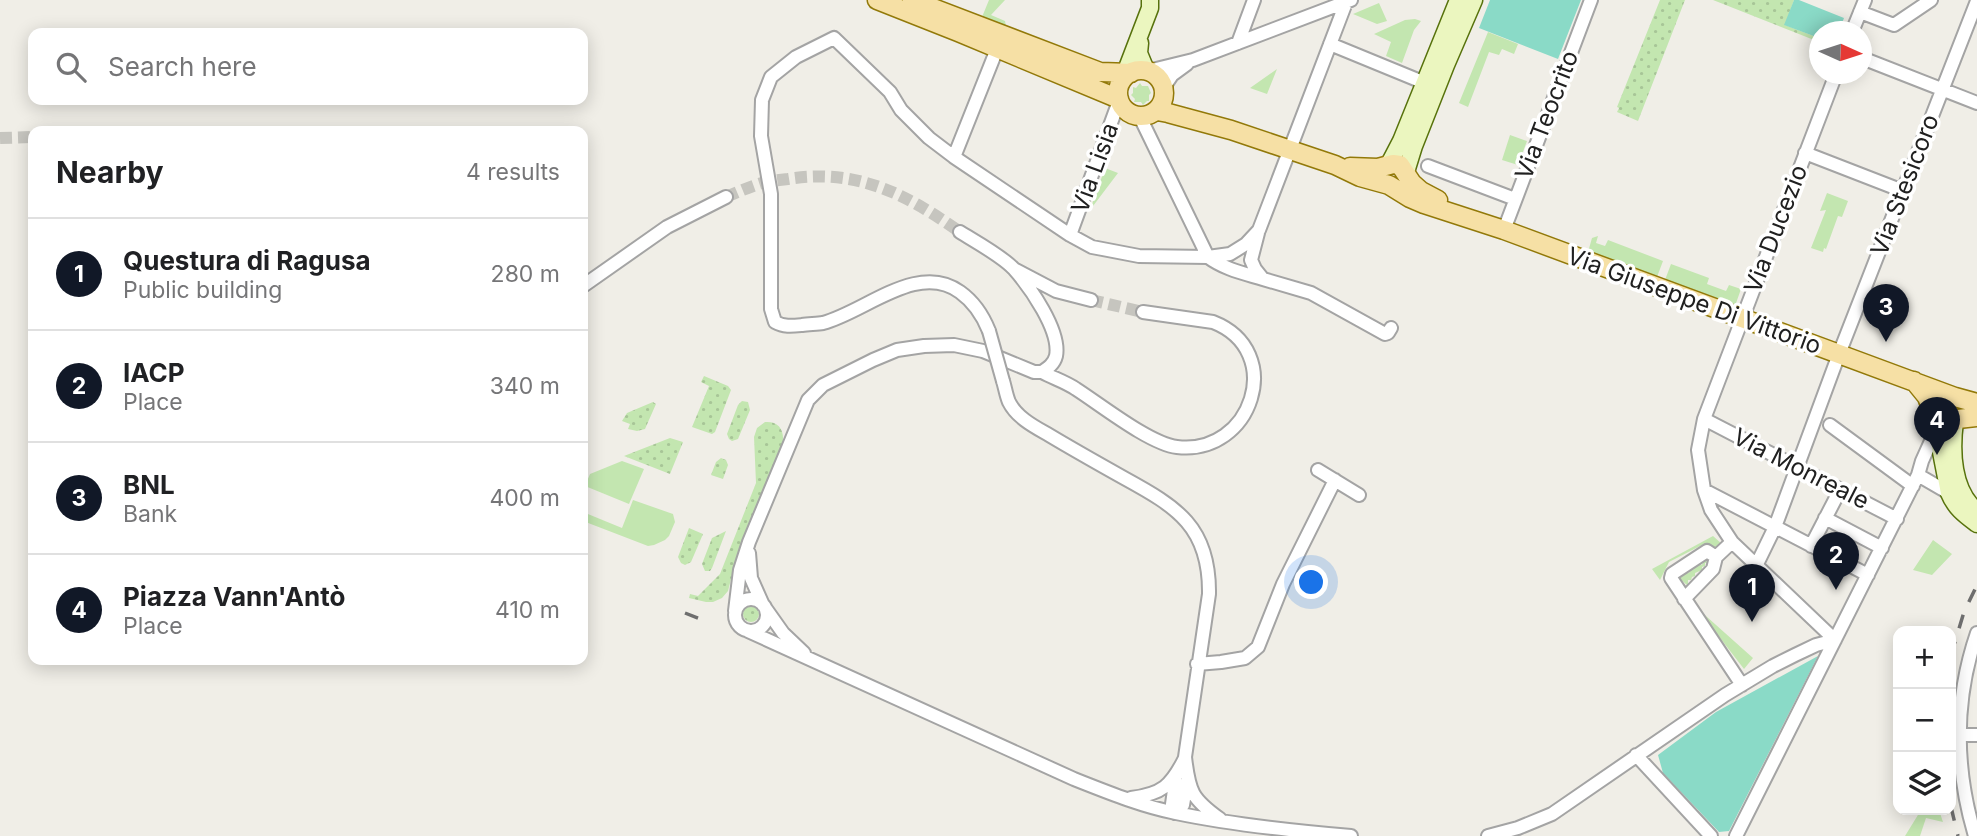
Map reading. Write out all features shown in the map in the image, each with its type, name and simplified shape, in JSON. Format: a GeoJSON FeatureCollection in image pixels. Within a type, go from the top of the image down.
{"type":"FeatureCollection","features":[{"type":"Feature","properties":{"kind":"main road"},"geometry":{"type":"LineString","coordinates":[[877,0],[1119,100]]}},
{"type":"Feature","properties":{"kind":"main road"},"geometry":{"type":"LineString","coordinates":[[912,0],[1100,72],[1158,77],[1173,100],[1231,130]]}},
{"type":"Feature","properties":{"kind":"main road"},"geometry":{"type":"LineString","coordinates":[[1389,176],[1458,0]]}},
{"type":"Feature","properties":{"kind":"main road"},"geometry":{"type":"LineString","coordinates":[[1151,3],[1140,34],[1134,73],[1118,92],[1119,100],[1127,112],[1231,130],[1335,165],[1368,168],[1402,184],[1414,146],[1474,0]]}},
{"type":"Feature","properties":{"kind":"main road"},"geometry":{"type":"LineString","coordinates":[[1148,114],[1164,100],[1164,90]]}},
{"type":"Feature","properties":{"kind":"main road"},"geometry":{"type":"LineString","coordinates":[[1406,173],[1412,183],[1422,191],[1475,220]]}},
{"type":"Feature","properties":{"kind":"main road"},"geometry":{"type":"LineString","coordinates":[[1389,176],[1410,198],[1475,220]]}},
{"type":"Feature","properties":{"kind":"main road","name":"Via Giuseppe Di Vittorio"},"geometry":{"type":"LineString","coordinates":[[1475,220],[1977,403]]}},
{"type":"Feature","properties":{"kind":"main road"},"geometry":{"type":"LineString","coordinates":[[1913,381],[1927,397],[1934,418],[1953,503],[1977,524]]}},
{"type":"Feature","properties":{"kind":"main road"},"geometry":{"type":"LineString","coordinates":[[1934,418],[1937,398],[1944,395],[1953,396],[1962,407],[1961,415],[1956,420],[1952,447],[1960,490],[1968,504],[1977,511]]}},
{"type":"Feature","properties":{"kind":"main road"},"geometry":{"type":"LineString","coordinates":[[1934,418],[1944,424],[1977,416]]}},
{"type":"Feature","properties":{"kind":"street"},"geometry":{"type":"LineString","coordinates":[[1237,43],[1254,0]]}},
{"type":"Feature","properties":{"kind":"street","name":"Via Teocrito"},"geometry":{"type":"LineString","coordinates":[[1504,230],[1591,0]]}},
{"type":"Feature","properties":{"kind":"street"},"geometry":{"type":"LineString","coordinates":[[1862,6],[1894,24],[1931,0]]}},
{"type":"Feature","properties":{"kind":"street"},"geometry":{"type":"LineString","coordinates":[[1134,73],[1193,60],[1348,1]]}},
{"type":"Feature","properties":{"kind":"street"},"geometry":{"type":"LineString","coordinates":[[1263,279],[1251,260],[1259,230],[1348,1]]}},
{"type":"Feature","properties":{"kind":"street","name":"Via Stesicoro"},"geometry":{"type":"LineString","coordinates":[[1756,566],[1774,527],[1977,1]]}},
{"type":"Feature","properties":{"kind":"street"},"geometry":{"type":"LineString","coordinates":[[1175,813],[1172,804],[1182,778],[1209,594],[1209,574],[1198,538],[1179,512],[1160,498],[1077,452],[1017,413],[1009,402],[984,320],[975,307],[953,287],[942,282],[913,285],[823,323],[787,326],[775,322],[771,309],[771,194],[761,136],[762,100],[771,77],[796,57],[834,38],[890,92],[901,110],[929,138],[1070,236],[1092,247],[1139,256],[1208,257],[1230,254],[1246,244],[1259,230]]}},
{"type":"Feature","properties":{"kind":"street"},"geometry":{"type":"LineString","coordinates":[[1330,44],[1425,83]]}},
{"type":"Feature","properties":{"kind":"street"},"geometry":{"type":"LineString","coordinates":[[954,157],[997,49]]}},
{"type":"Feature","properties":{"kind":"street"},"geometry":{"type":"LineString","coordinates":[[1164,90],[1172,75],[1193,60]]}},
{"type":"Feature","properties":{"kind":"street"},"geometry":{"type":"LineString","coordinates":[[1872,62],[1977,103]]}},
{"type":"Feature","properties":{"kind":"street","name":"Via Ducezio"},"geometry":{"type":"LineString","coordinates":[[1832,84],[1704,419],[1698,450],[1704,490],[1711,510],[1732,542],[1835,640]]}},
{"type":"Feature","properties":{"kind":"street","name":"Via Lisia"},"geometry":{"type":"LineString","coordinates":[[1070,236],[1119,100]]}},
{"type":"Feature","properties":{"kind":"street"},"geometry":{"type":"LineString","coordinates":[[1148,114],[1208,257],[1231,270],[1311,293],[1385,334],[1391,328]]}},
{"type":"Feature","properties":{"kind":"street"},"geometry":{"type":"LineString","coordinates":[[1805,153],[1903,191]]}},
{"type":"Feature","properties":{"kind":"street"},"geometry":{"type":"LineString","coordinates":[[1428,166],[1515,199]]}},
{"type":"Feature","properties":{"kind":"street"},"geometry":{"type":"LineString","coordinates":[[588,282],[667,227],[726,197]]}},
{"type":"Feature","properties":{"kind":"street"},"geometry":{"type":"LineString","coordinates":[[960,232],[1013,268],[1056,291],[1091,300]]}},
{"type":"Feature","properties":{"kind":"street"},"geometry":{"type":"LineString","coordinates":[[1013,268],[1039,303],[1053,333],[1056,357],[1051,366],[1042,372]]}},
{"type":"Feature","properties":{"kind":"street"},"geometry":{"type":"LineString","coordinates":[[1143,312],[1213,322],[1223,326],[1242,343],[1252,362],[1254,391],[1247,412],[1224,436],[1188,448],[1167,445],[1149,437],[1072,386],[984,351],[954,345],[924,346],[897,351],[823,384],[808,400],[749,542],[740,570],[736,621],[738,626],[818,664],[1074,779],[1127,799],[1175,813],[1223,821],[1351,836]]}},
{"type":"Feature","properties":{"kind":"street"},"geometry":{"type":"LineString","coordinates":[[1736,836],[1915,481],[1934,418]]}},
{"type":"Feature","properties":{"kind":"street","name":"Via Monreale"},"geometry":{"type":"LineString","coordinates":[[1704,419],[1897,519]]}},
{"type":"Feature","properties":{"kind":"street"},"geometry":{"type":"LineString","coordinates":[[1830,425],[1915,481],[1949,494]]}},
{"type":"Feature","properties":{"kind":"street"},"geometry":{"type":"LineString","coordinates":[[1318,470],[1359,495]]}},
{"type":"Feature","properties":{"kind":"street"},"geometry":{"type":"LineString","coordinates":[[1197,664],[1245,658],[1258,647],[1283,584],[1335,480]]}},
{"type":"Feature","properties":{"kind":"street"},"geometry":{"type":"LineString","coordinates":[[1704,490],[1868,575]]}},
{"type":"Feature","properties":{"kind":"street"},"geometry":{"type":"LineString","coordinates":[[1811,546],[1840,490]]}},
{"type":"Feature","properties":{"kind":"street"},"geometry":{"type":"LineString","coordinates":[[1825,518],[1882,548]]}},
{"type":"Feature","properties":{"kind":"street"},"geometry":{"type":"LineString","coordinates":[[748,631],[763,626],[767,615],[751,578],[749,542]]}},
{"type":"Feature","properties":{"kind":"street"},"geometry":{"type":"LineString","coordinates":[[1684,599],[1713,569],[1716,557],[1732,542]]}},
{"type":"Feature","properties":{"kind":"street"},"geometry":{"type":"LineString","coordinates":[[1716,557],[1707,551],[1671,575],[1671,578],[1742,685]]}},
{"type":"Feature","properties":{"kind":"street"},"geometry":{"type":"LineString","coordinates":[[735,611],[745,600],[755,599],[796,647],[818,664]]}},
{"type":"Feature","properties":{"kind":"street"},"geometry":{"type":"LineString","coordinates":[[1975,836],[1966,806],[1959,735],[1962,696],[1971,649],[1977,633]]}},
{"type":"Feature","properties":{"kind":"street"},"geometry":{"type":"LineString","coordinates":[[1488,836],[1518,828],[1552,814],[1742,685],[1816,645],[1835,640]]}},
{"type":"Feature","properties":{"kind":"street"},"geometry":{"type":"LineString","coordinates":[[1959,735],[1977,735]]}},
{"type":"Feature","properties":{"kind":"street"},"geometry":{"type":"LineString","coordinates":[[1636,755],[1711,836]]}},
{"type":"Feature","properties":{"kind":"street"},"geometry":{"type":"LineString","coordinates":[[1127,799],[1153,795],[1182,778]]}},
{"type":"Feature","properties":{"kind":"street"},"geometry":{"type":"LineString","coordinates":[[1182,778],[1201,806],[1223,821]]}},
{"type":"Feature","properties":{"kind":"green space"},"geometry":{"type":"Polygon","coordinates":[[[989,0],[1005,0],[991,15],[1005,21],[1006,26],[982,17],[989,0]]]}},
{"type":"Feature","properties":{"kind":"green space"},"geometry":{"type":"Polygon","coordinates":[[[1490,0],[1581,0],[1558,59],[1479,28],[1490,0]]]}},
{"type":"Feature","properties":{"kind":"green space"},"geometry":{"type":"Polygon","coordinates":[[[1660,0],[1685,0],[1638,121],[1617,112],[1617,107],[1660,0]]]}},
{"type":"Feature","properties":{"kind":"green space"},"geometry":{"type":"Polygon","coordinates":[[[1713,0],[1794,0],[1785,25],[1809,34],[1809,38],[1713,0]]]}},
{"type":"Feature","properties":{"kind":"green space"},"geometry":{"type":"Polygon","coordinates":[[[1794,0],[1844,18],[1843,21],[1809,21],[1809,34],[1784,25],[1794,0]]]}},
{"type":"Feature","properties":{"kind":"green space"},"geometry":{"type":"Polygon","coordinates":[[[1379,3],[1387,21],[1377,24],[1353,14],[1379,3]]]}},
{"type":"Feature","properties":{"kind":"green space"},"geometry":{"type":"Polygon","coordinates":[[[1405,20],[1421,21],[1414,30],[1402,63],[1386,56],[1391,42],[1374,34],[1405,20]]]}},
{"type":"Feature","properties":{"kind":"green space"},"geometry":{"type":"Polygon","coordinates":[[[1488,32],[1518,44],[1514,54],[1502,49],[1499,55],[1489,52],[1468,107],[1459,103],[1488,32]]]}},
{"type":"Feature","properties":{"kind":"green space"},"geometry":{"type":"Polygon","coordinates":[[[1277,69],[1267,94],[1250,88],[1277,69]]]}},
{"type":"Feature","properties":{"kind":"green space"},"geometry":{"type":"Polygon","coordinates":[[[1140,83],[1142,86],[1148,86],[1151,93],[1149,101],[1143,105],[1141,102],[1134,102],[1135,99],[1131,95],[1133,87],[1136,88],[1140,83]]]}},
{"type":"Feature","properties":{"kind":"green space"},"geometry":{"type":"Polygon","coordinates":[[[1510,135],[1527,141],[1518,165],[1502,160],[1510,135]]]}},
{"type":"Feature","properties":{"kind":"green space"},"geometry":{"type":"Polygon","coordinates":[[[1105,168],[1118,173],[1090,210],[1105,168]]]}},
{"type":"Feature","properties":{"kind":"green space"},"geometry":{"type":"Polygon","coordinates":[[[1827,193],[1848,201],[1842,217],[1838,216],[1823,252],[1811,248],[1826,210],[1820,211],[1827,193]]]}},
{"type":"Feature","properties":{"kind":"green space"},"geometry":{"type":"Polygon","coordinates":[[[1598,236],[1596,243],[1605,246],[1608,240],[1663,261],[1657,277],[1588,252],[1592,238],[1598,236]]]}},
{"type":"Feature","properties":{"kind":"green space"},"geometry":{"type":"Polygon","coordinates":[[[1671,264],[1709,278],[1707,284],[1726,291],[1729,285],[1741,289],[1735,306],[1665,280],[1671,264]]]}},
{"type":"Feature","properties":{"kind":"green space"},"geometry":{"type":"Polygon","coordinates":[[[704,376],[728,386],[731,390],[712,434],[692,427],[709,386],[701,382],[704,376]]]}},
{"type":"Feature","properties":{"kind":"green space"},"geometry":{"type":"Polygon","coordinates":[[[742,401],[748,402],[750,410],[738,439],[732,441],[727,434],[742,401]]]}},
{"type":"Feature","properties":{"kind":"green space"},"geometry":{"type":"Polygon","coordinates":[[[653,402],[656,404],[645,429],[628,429],[630,424],[622,421],[627,413],[653,402]]]}},
{"type":"Feature","properties":{"kind":"green space"},"geometry":{"type":"Polygon","coordinates":[[[765,422],[779,426],[783,441],[737,555],[728,591],[713,602],[689,598],[690,594],[698,596],[720,574],[756,483],[754,437],[757,428],[765,422]]]}},
{"type":"Feature","properties":{"kind":"green space"},"geometry":{"type":"Polygon","coordinates":[[[670,438],[683,442],[670,474],[624,456],[670,438]]]}},
{"type":"Feature","properties":{"kind":"green space"},"geometry":{"type":"Polygon","coordinates":[[[721,458],[726,460],[728,465],[723,479],[711,475],[716,462],[721,458]]]}},
{"type":"Feature","properties":{"kind":"green space"},"geometry":{"type":"Polygon","coordinates":[[[622,461],[644,469],[629,504],[588,487],[590,474],[622,461]]]}},
{"type":"Feature","properties":{"kind":"green space"},"geometry":{"type":"Polygon","coordinates":[[[633,500],[673,514],[675,522],[665,540],[648,546],[588,523],[588,514],[622,528],[633,500]]]}},
{"type":"Feature","properties":{"kind":"green space"},"geometry":{"type":"Polygon","coordinates":[[[689,528],[703,534],[691,562],[685,565],[678,557],[689,528]]]}},
{"type":"Feature","properties":{"kind":"green space"},"geometry":{"type":"Polygon","coordinates":[[[726,531],[712,568],[705,571],[702,564],[712,538],[726,531]]]}},
{"type":"Feature","properties":{"kind":"green space"},"geometry":{"type":"Polygon","coordinates":[[[1713,536],[1722,544],[1715,549],[1704,544],[1669,562],[1660,580],[1652,569],[1713,536]]]}},
{"type":"Feature","properties":{"kind":"green space"},"geometry":{"type":"Polygon","coordinates":[[[1933,540],[1952,554],[1932,575],[1913,570],[1933,540]]]}},
{"type":"Feature","properties":{"kind":"green space"},"geometry":{"type":"Polygon","coordinates":[[[1704,558],[1708,563],[1688,580],[1688,586],[1678,577],[1689,573],[1690,569],[1693,570],[1698,564],[1702,565],[1704,558]]]}},
{"type":"Feature","properties":{"kind":"green space"},"geometry":{"type":"Polygon","coordinates":[[[751,606],[759,614],[751,622],[743,614],[751,606]]]}},
{"type":"Feature","properties":{"kind":"green space"},"geometry":{"type":"Polygon","coordinates":[[[1697,608],[1753,658],[1744,669],[1697,608]]]}},
{"type":"Feature","properties":{"kind":"green space"},"geometry":{"type":"Polygon","coordinates":[[[1818,656],[1729,831],[1719,832],[1663,773],[1658,755],[1716,712],[1818,656]]]}},
{"type":"Feature","properties":{"kind":"green space"},"geometry":{"type":"Polygon","coordinates":[[[1918,815],[1941,815],[1943,822],[1926,818],[1920,836],[1905,836],[1918,815]]]}},
{"type":"Feature","properties":{"kind":"tunnel"},"geometry":{"type":"LineString","coordinates":[[0,138],[28,137]]}},
{"type":"Feature","properties":{"kind":"tunnel"},"geometry":{"type":"LineString","coordinates":[[726,197],[768,182],[836,177],[880,187],[920,206],[960,232]]}},
{"type":"Feature","properties":{"kind":"tunnel"},"geometry":{"type":"LineString","coordinates":[[1091,300],[1143,312]]}},
{"type":"Feature","properties":{"kind":"railway"},"geometry":{"type":"LineString","coordinates":[[1956,638],[1964,612],[1977,585]]}},
{"type":"Feature","properties":{"kind":"railway"},"geometry":{"type":"LineString","coordinates":[[685,613],[700,619]]}},
{"type":"Feature","properties":{"kind":"railway"},"geometry":{"type":"LineString","coordinates":[[1953,815],[1958,836]]}},
{"type":"Feature","properties":{"kind":"place","name":"BNL"},"geometry":{"type":"Point","coordinates":[1886,342]}},
{"type":"Feature","properties":{"kind":"place","name":"Piazza Vann'Antò"},"geometry":{"type":"Point","coordinates":[1937,455]}},
{"type":"Feature","properties":{"kind":"place","name":"IACP"},"geometry":{"type":"Point","coordinates":[1836,590]}},
{"type":"Feature","properties":{"kind":"place","name":"Questura di Ragusa"},"geometry":{"type":"Point","coordinates":[1752,622]}}]}
